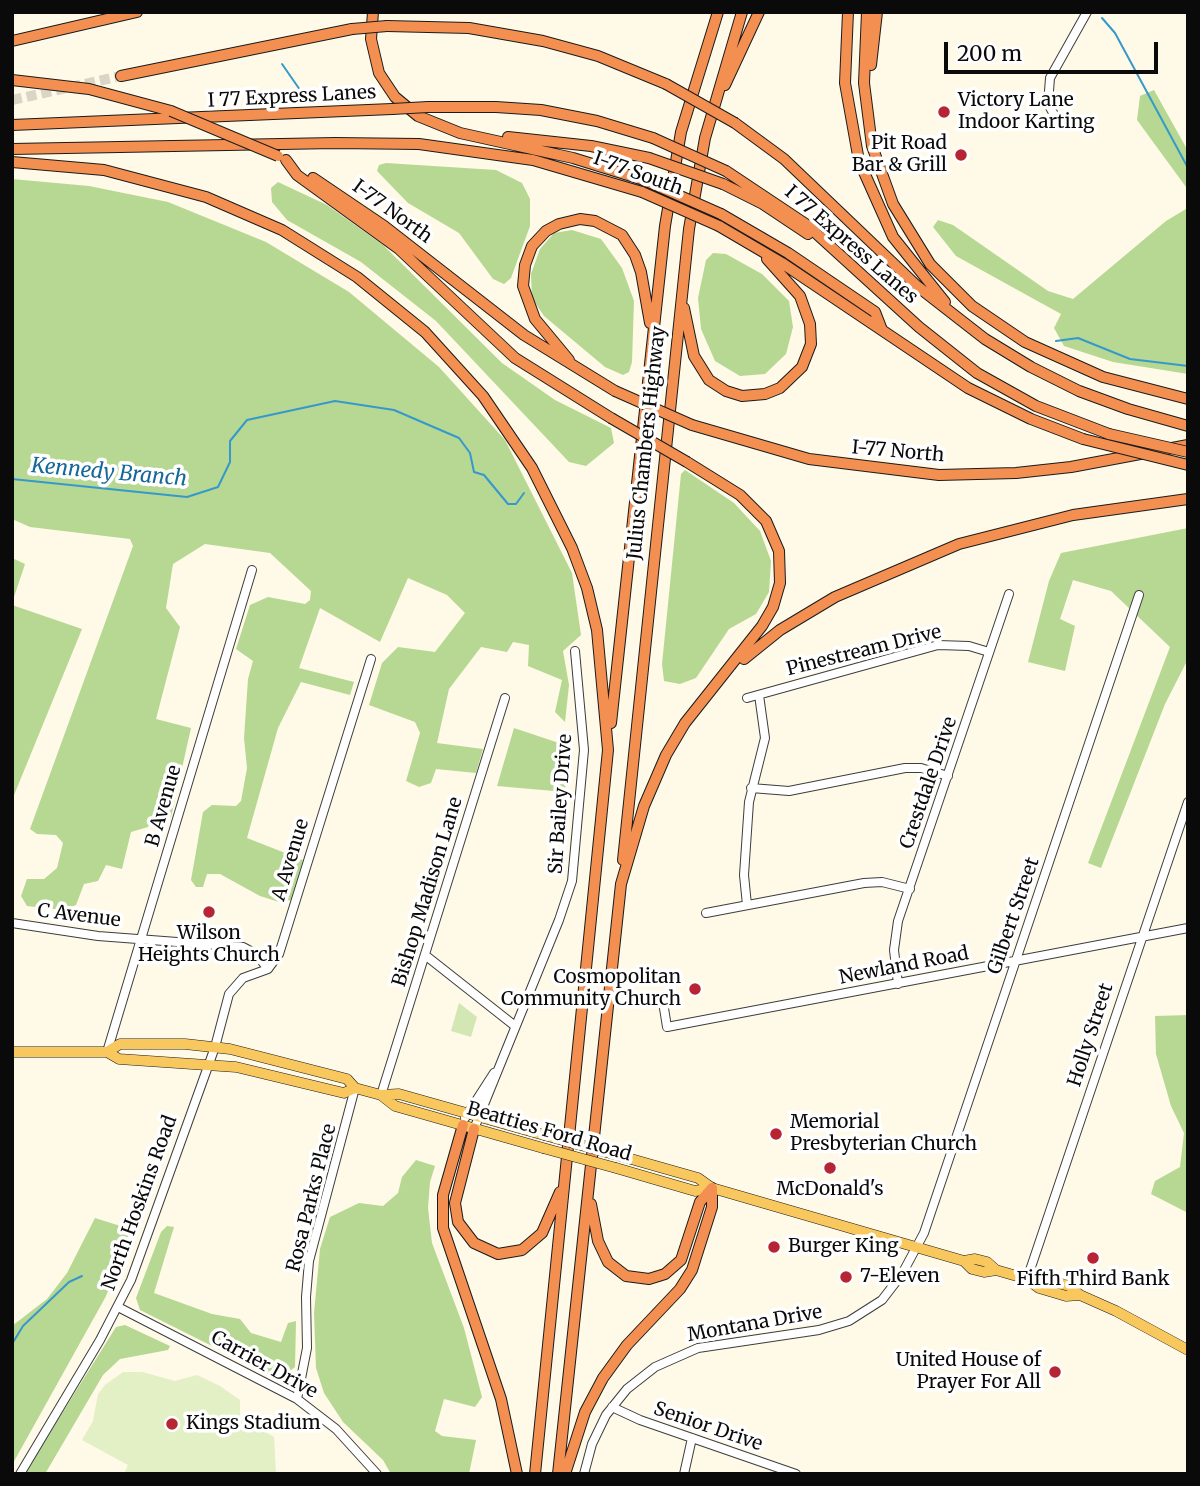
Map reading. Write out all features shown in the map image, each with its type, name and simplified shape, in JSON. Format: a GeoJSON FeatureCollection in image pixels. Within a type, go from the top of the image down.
{"type":"FeatureCollection","features":[{"type":"Feature","properties":{"kind":"highway"},"geometry":{"type":"LineString","coordinates":[[12,41],[137,12]]}},
{"type":"Feature","properties":{"kind":"highway"},"geometry":{"type":"LineString","coordinates":[[373,12],[373,56],[389,90],[418,116],[460,133],[564,155],[644,180],[721,214],[788,253],[875,312],[882,330]]}},
{"type":"Feature","properties":{"kind":"highway","name":"Julius Chambers Highway"},"geometry":{"type":"LineString","coordinates":[[608,750],[652,339],[676,160],[696,75],[718,12]]}},
{"type":"Feature","properties":{"kind":"highway","name":"Julius Chambers Highway"},"geometry":{"type":"LineString","coordinates":[[621,884],[694,196],[712,113],[742,12]]}},
{"type":"Feature","properties":{"kind":"highway"},"geometry":{"type":"LineString","coordinates":[[712,113],[759,12]]}},
{"type":"Feature","properties":{"kind":"highway"},"geometry":{"type":"LineString","coordinates":[[848,12],[844,54],[846,97],[855,146],[871,193],[909,261],[939,296],[985,339]]}},
{"type":"Feature","properties":{"kind":"highway"},"geometry":{"type":"LineString","coordinates":[[867,12],[864,75],[869,131],[884,183],[906,229],[939,274],[972,306],[1025,342],[1072,365],[1127,384],[1188,399]]}},
{"type":"Feature","properties":{"kind":"highway"},"geometry":{"type":"LineString","coordinates":[[869,131],[872,49],[877,12]]}},
{"type":"Feature","properties":{"kind":"highway","name":"I 77 Express Lanes"},"geometry":{"type":"LineString","coordinates":[[121,76],[352,29],[387,26],[459,28],[534,39],[598,56],[666,84],[735,123],[799,173],[933,300],[985,339],[1031,367],[1079,391],[1183,425]]}},
{"type":"Feature","properties":{"kind":"highway","name":"I-77 North"},"geometry":{"type":"LineString","coordinates":[[12,80],[51,83],[111,94],[171,111],[282,158],[362,211],[524,335],[578,370],[615,391],[692,425],[732,439],[809,459],[939,475],[1016,473],[1071,467],[1188,445]]}},
{"type":"Feature","properties":{"kind":"highway","name":"I 77 Express Lanes"},"geometry":{"type":"LineString","coordinates":[[12,125],[489,106],[541,110],[597,121],[653,138],[726,171],[778,203],[851,263],[919,327],[977,373],[1036,406],[1109,434],[1188,452]]}},
{"type":"Feature","properties":{"kind":"highway"},"geometry":{"type":"LineString","coordinates":[[460,133],[578,145],[649,158],[723,184],[774,211],[851,263]]}},
{"type":"Feature","properties":{"kind":"highway","name":"I-77 South"},"geometry":{"type":"LineString","coordinates":[[12,149],[335,142],[419,144],[533,160],[642,192],[719,226],[756,247],[922,359],[984,397],[1083,439],[1188,465]]}},
{"type":"Feature","properties":{"kind":"highway"},"geometry":{"type":"LineString","coordinates":[[282,158],[297,175],[406,255],[515,358],[747,501],[766,522],[779,551],[780,583],[773,607],[728,672],[698,706],[666,755],[644,806],[621,884],[558,1474]]}},
{"type":"Feature","properties":{"kind":"highway"},"geometry":{"type":"LineString","coordinates":[[12,162],[125,174],[227,205],[330,258],[374,289],[425,332],[470,380],[533,468],[564,529],[587,588],[597,630],[608,750],[535,1474]]}},
{"type":"Feature","properties":{"kind":"highway"},"geometry":{"type":"LineString","coordinates":[[578,370],[541,328],[527,302],[523,286],[525,265],[533,246],[541,236],[559,224],[573,220],[595,221],[609,226],[627,241],[641,272],[652,339]]}},
{"type":"Feature","properties":{"kind":"highway"},"geometry":{"type":"LineString","coordinates":[[682,296],[694,356],[709,380],[726,391],[750,396],[765,394],[786,384],[806,360],[811,344],[810,324],[800,296],[756,247]]}},
{"type":"Feature","properties":{"kind":"highway"},"geometry":{"type":"LineString","coordinates":[[728,672],[780,630],[817,607],[876,577],[940,551],[1047,520],[1123,506],[1188,499]]}},
{"type":"Feature","properties":{"kind":"highway"},"geometry":{"type":"LineString","coordinates":[[468,1127],[455,1203],[461,1228],[479,1246],[504,1254],[528,1247],[545,1228],[563,1183]]}},
{"type":"Feature","properties":{"kind":"highway"},"geometry":{"type":"LineString","coordinates":[[468,1127],[443,1195],[443,1228],[501,1399],[517,1474]]}},
{"type":"Feature","properties":{"kind":"highway"},"geometry":{"type":"LineString","coordinates":[[589,1194],[597,1241],[605,1257],[621,1274],[643,1279],[665,1273],[681,1260],[701,1202],[712,1188]]}},
{"type":"Feature","properties":{"kind":"highway"},"geometry":{"type":"LineString","coordinates":[[565,1474],[585,1412],[603,1378],[627,1345],[680,1289],[692,1270],[712,1207],[712,1188]]}},
{"type":"Feature","properties":{"kind":"main road","name":"Beatties Ford Road"},"geometry":{"type":"LineString","coordinates":[[107,1052],[120,1044],[215,1047],[250,1052],[348,1079],[355,1088],[381,1096],[395,1106],[695,1191],[712,1188]]}},
{"type":"Feature","properties":{"kind":"main road","name":"Beatties Ford Road"},"geometry":{"type":"LineString","coordinates":[[12,1052],[107,1052],[119,1059],[208,1063],[344,1093],[355,1088]]}},
{"type":"Feature","properties":{"kind":"main road","name":"Beatties Ford Road"},"geometry":{"type":"LineString","coordinates":[[381,1096],[399,1094],[698,1178],[712,1188],[964,1261],[972,1269],[984,1272],[996,1270],[1027,1279],[1039,1288],[1066,1296],[1080,1295],[1188,1350]]}},
{"type":"Feature","properties":{"kind":"street"},"geometry":{"type":"LineString","coordinates":[[1056,118],[1048,104],[1050,78],[1087,12]]}},
{"type":"Feature","properties":{"kind":"street","name":"B Avenue"},"geometry":{"type":"LineString","coordinates":[[107,1052],[253,570]]}},
{"type":"Feature","properties":{"kind":"street","name":"Crestdale Drive"},"geometry":{"type":"LineString","coordinates":[[898,984],[895,936],[1009,594]]}},
{"type":"Feature","properties":{"kind":"street","name":"Gilbert Street"},"geometry":{"type":"LineString","coordinates":[[918,1247],[1139,595]]}},
{"type":"Feature","properties":{"kind":"street","name":"Pinestream Drive"},"geometry":{"type":"LineString","coordinates":[[747,698],[937,645],[957,644],[989,653]]}},
{"type":"Feature","properties":{"kind":"street","name":"Sir Bailey Drive"},"geometry":{"type":"LineString","coordinates":[[468,1127],[478,1116],[564,907],[574,868],[584,750],[575,651]]}},
{"type":"Feature","properties":{"kind":"street","name":"A Avenue"},"geometry":{"type":"LineString","coordinates":[[268,969],[279,954],[371,659]]}},
{"type":"Feature","properties":{"kind":"street"},"geometry":{"type":"LineString","coordinates":[[747,905],[744,854],[751,788],[765,737],[759,695]]}},
{"type":"Feature","properties":{"kind":"street","name":"Bishop Madison Lane"},"geometry":{"type":"LineString","coordinates":[[381,1096],[506,698]]}},
{"type":"Feature","properties":{"kind":"street"},"geometry":{"type":"LineString","coordinates":[[751,788],[789,791],[913,768],[948,776]]}},
{"type":"Feature","properties":{"kind":"street","name":"Holly Street"},"geometry":{"type":"LineString","coordinates":[[1027,1279],[1188,802]]}},
{"type":"Feature","properties":{"kind":"street"},"geometry":{"type":"LineString","coordinates":[[706,913],[864,883],[882,882],[910,889]]}},
{"type":"Feature","properties":{"kind":"street","name":"C Avenue"},"geometry":{"type":"LineString","coordinates":[[12,923],[98,936],[243,947],[256,954],[268,969]]}},
{"type":"Feature","properties":{"kind":"street","name":"Newland Road"},"geometry":{"type":"LineString","coordinates":[[663,1002],[667,1027],[1188,928]]}},
{"type":"Feature","properties":{"kind":"street"},"geometry":{"type":"LineString","coordinates":[[425,955],[515,1026]]}},
{"type":"Feature","properties":{"kind":"street"},"geometry":{"type":"LineString","coordinates":[[215,1047],[232,989],[243,978],[268,969]]}},
{"type":"Feature","properties":{"kind":"street","name":"North Hoskins Road"},"geometry":{"type":"LineString","coordinates":[[20,1474],[118,1307],[146,1241],[215,1047]]}},
{"type":"Feature","properties":{"kind":"street","name":"Sir Bailey Drive"},"geometry":{"type":"LineString","coordinates":[[468,1127],[466,1113],[496,1071]]}},
{"type":"Feature","properties":{"kind":"street","name":"Rosa Parks Place"},"geometry":{"type":"LineString","coordinates":[[297,1399],[307,1348],[306,1297],[309,1261],[355,1088]]}},
{"type":"Feature","properties":{"kind":"street","name":"Montana Drive"},"geometry":{"type":"LineString","coordinates":[[584,1474],[596,1435],[612,1407],[645,1374],[687,1351],[819,1330],[857,1318],[888,1294],[918,1247]]}},
{"type":"Feature","properties":{"kind":"street","name":"Carrier Drive"},"geometry":{"type":"LineString","coordinates":[[118,1307],[297,1399],[336,1429],[377,1474]]}},
{"type":"Feature","properties":{"kind":"street","name":"Senior Drive"},"geometry":{"type":"LineString","coordinates":[[612,1407],[795,1474]]}},
{"type":"Feature","properties":{"kind":"street"},"geometry":{"type":"LineString","coordinates":[[684,1474],[692,1438]]}},
{"type":"Feature","properties":{"kind":"green space"},"geometry":{"type":"Polygon","coordinates":[[[1154,90],[1188,151],[1188,374],[1113,362],[1064,346],[1054,328],[1061,314],[956,256],[933,227],[938,220],[953,225],[1048,291],[1073,299],[1166,221],[1186,209],[1186,187],[1137,120],[1140,96],[1154,90]]]}},
{"type":"Feature","properties":{"kind":"green space"},"geometry":{"type":"Polygon","coordinates":[[[386,163],[496,170],[522,183],[530,199],[530,226],[511,278],[504,284],[493,279],[459,233],[408,203],[377,171],[379,165],[386,163]]]}},
{"type":"Feature","properties":{"kind":"green space"},"geometry":{"type":"Polygon","coordinates":[[[12,179],[89,186],[168,202],[266,242],[349,292],[439,367],[505,440],[572,573],[581,635],[563,651],[569,685],[565,722],[555,712],[562,680],[528,666],[529,645],[513,642],[507,652],[481,647],[449,689],[437,743],[483,749],[476,773],[436,769],[431,783],[419,787],[406,781],[420,733],[415,722],[369,705],[382,663],[398,647],[435,652],[465,613],[447,595],[408,578],[380,642],[320,608],[299,668],[354,682],[350,695],[301,682],[278,728],[247,838],[303,860],[291,900],[279,902],[260,896],[220,874],[207,874],[203,887],[196,887],[191,880],[203,812],[212,805],[236,806],[241,801],[247,768],[244,738],[248,679],[253,661],[236,649],[250,605],[268,597],[305,604],[310,600],[311,591],[270,553],[205,544],[173,564],[166,608],[180,627],[156,719],[191,728],[171,817],[155,811],[148,827],[131,832],[122,869],[106,865],[98,881],[84,884],[76,905],[62,910],[27,906],[21,896],[27,879],[44,879],[57,868],[63,843],[56,835],[37,834],[30,829],[133,546],[130,539],[30,527],[12,519],[12,179]]]}},
{"type":"Feature","properties":{"kind":"green space"},"geometry":{"type":"Polygon","coordinates":[[[278,182],[327,205],[383,245],[502,363],[555,400],[611,428],[614,443],[586,466],[569,462],[436,321],[361,262],[287,220],[272,202],[271,188],[278,182]]]}},
{"type":"Feature","properties":{"kind":"green space"},"geometry":{"type":"Polygon","coordinates":[[[572,230],[601,239],[622,268],[634,301],[632,362],[629,372],[623,375],[605,367],[544,316],[532,298],[531,274],[540,249],[554,233],[572,230]]]}},
{"type":"Feature","properties":{"kind":"green space"},"geometry":{"type":"Polygon","coordinates":[[[713,253],[726,254],[762,274],[789,301],[793,327],[786,354],[765,374],[740,376],[715,361],[701,329],[698,298],[706,260],[713,253]]]}},
{"type":"Feature","properties":{"kind":"green space"},"geometry":{"type":"Polygon","coordinates":[[[685,470],[734,503],[760,531],[771,561],[769,592],[756,614],[729,629],[696,678],[680,684],[664,681],[662,664],[681,474],[685,470]]]}},
{"type":"Feature","properties":{"kind":"green space"},"geometry":{"type":"Polygon","coordinates":[[[1188,528],[1188,659],[1165,704],[1101,868],[1088,863],[1170,647],[1111,591],[1073,580],[1060,619],[1075,626],[1065,671],[1028,662],[1049,581],[1061,553],[1188,528]]]}},
{"type":"Feature","properties":{"kind":"green space"},"geometry":{"type":"Polygon","coordinates":[[[12,558],[25,564],[12,603],[12,558]]]}},
{"type":"Feature","properties":{"kind":"green space"},"geometry":{"type":"Polygon","coordinates":[[[12,605],[82,629],[12,800],[12,605]]]}},
{"type":"Feature","properties":{"kind":"green space"},"geometry":{"type":"Polygon","coordinates":[[[514,728],[568,746],[565,792],[497,786],[514,728]]]}},
{"type":"Feature","properties":{"kind":"green space"},"geometry":{"type":"Polygon","coordinates":[[[459,1003],[477,1017],[471,1037],[451,1031],[459,1003]]]}},
{"type":"Feature","properties":{"kind":"green space"},"geometry":{"type":"Polygon","coordinates":[[[1188,1015],[1188,1213],[1151,1194],[1155,1181],[1180,1167],[1184,1133],[1171,1106],[1156,1054],[1155,1016],[1188,1015]]]}},
{"type":"Feature","properties":{"kind":"green space"},"geometry":{"type":"Polygon","coordinates":[[[416,1160],[435,1166],[430,1182],[428,1208],[432,1243],[464,1328],[482,1397],[475,1407],[444,1399],[435,1431],[442,1436],[476,1440],[469,1474],[391,1474],[383,1460],[343,1422],[324,1393],[316,1368],[314,1313],[320,1249],[330,1217],[359,1203],[383,1206],[398,1193],[402,1177],[416,1160]]]}},
{"type":"Feature","properties":{"kind":"green space"},"geometry":{"type":"Polygon","coordinates":[[[95,1218],[130,1229],[123,1256],[105,1298],[12,1465],[12,1326],[47,1299],[67,1273],[95,1218]]]}},
{"type":"Feature","properties":{"kind":"green space"},"geometry":{"type":"Polygon","coordinates":[[[167,1226],[174,1227],[154,1293],[212,1314],[240,1319],[251,1333],[281,1342],[288,1323],[296,1321],[295,1367],[282,1377],[266,1373],[140,1310],[136,1298],[161,1232],[167,1226]]]}},
{"type":"Feature","properties":{"kind":"green space"},"geometry":{"type":"Polygon","coordinates":[[[125,1325],[170,1346],[168,1350],[120,1359],[103,1375],[45,1474],[24,1474],[116,1327],[125,1325]]]}},
{"type":"Feature","properties":{"kind":"green space","name":"Kings Stadium"},"geometry":{"type":"Polygon","coordinates":[[[123,1372],[142,1372],[175,1381],[197,1375],[220,1386],[240,1400],[240,1417],[274,1437],[276,1474],[124,1474],[128,1465],[82,1440],[93,1421],[98,1394],[105,1385],[123,1372]]]}},
{"type":"Feature","properties":{"kind":"waterway"},"geometry":{"type":"LineString","coordinates":[[1102,18],[1115,33],[1188,168]]}},
{"type":"Feature","properties":{"kind":"waterway"},"geometry":{"type":"LineString","coordinates":[[282,64],[307,100]]}},
{"type":"Feature","properties":{"kind":"waterway","name":"Kennedy Branch"},"geometry":{"type":"LineString","coordinates":[[1056,341],[1078,338],[1130,359],[1188,366]]}},
{"type":"Feature","properties":{"kind":"waterway","name":"Kennedy Branch"},"geometry":{"type":"LineString","coordinates":[[12,479],[187,497],[218,487],[230,462],[230,441],[247,420],[335,401],[394,410],[459,438],[470,453],[474,472],[484,475],[508,504],[516,504],[524,493]]}},
{"type":"Feature","properties":{"kind":"waterway"},"geometry":{"type":"LineString","coordinates":[[12,1344],[23,1326],[69,1282],[82,1276]]}},
{"type":"Feature","properties":{"kind":"tunnel"},"geometry":{"type":"LineString","coordinates":[[12,100],[121,76]]}},
{"type":"Feature","properties":{"kind":"place","name":"Victory Lane Indoor Karting"},"geometry":{"type":"Point","coordinates":[944,112]}},
{"type":"Feature","properties":{"kind":"place","name":"Pit Road Bar & Grill"},"geometry":{"type":"Point","coordinates":[961,155]}},
{"type":"Feature","properties":{"kind":"place","name":"Wilson Heights Church"},"geometry":{"type":"Point","coordinates":[209,912]}},
{"type":"Feature","properties":{"kind":"place","name":"Cosmopolitan Community Church"},"geometry":{"type":"Point","coordinates":[695,989]}},
{"type":"Feature","properties":{"kind":"place","name":"Memorial Presbyterian Church"},"geometry":{"type":"Point","coordinates":[776,1134]}},
{"type":"Feature","properties":{"kind":"place","name":"McDonald's"},"geometry":{"type":"Point","coordinates":[830,1168]}},
{"type":"Feature","properties":{"kind":"place","name":"Burger King"},"geometry":{"type":"Point","coordinates":[774,1247]}},
{"type":"Feature","properties":{"kind":"place","name":"Fifth Third Bank"},"geometry":{"type":"Point","coordinates":[1093,1258]}},
{"type":"Feature","properties":{"kind":"place","name":"7-Eleven"},"geometry":{"type":"Point","coordinates":[846,1277]}},
{"type":"Feature","properties":{"kind":"place","name":"United House of Prayer For All"},"geometry":{"type":"Point","coordinates":[1055,1372]}},
{"type":"Feature","properties":{"kind":"place","name":"Kings Stadium"},"geometry":{"type":"Point","coordinates":[172,1424]}}]}
